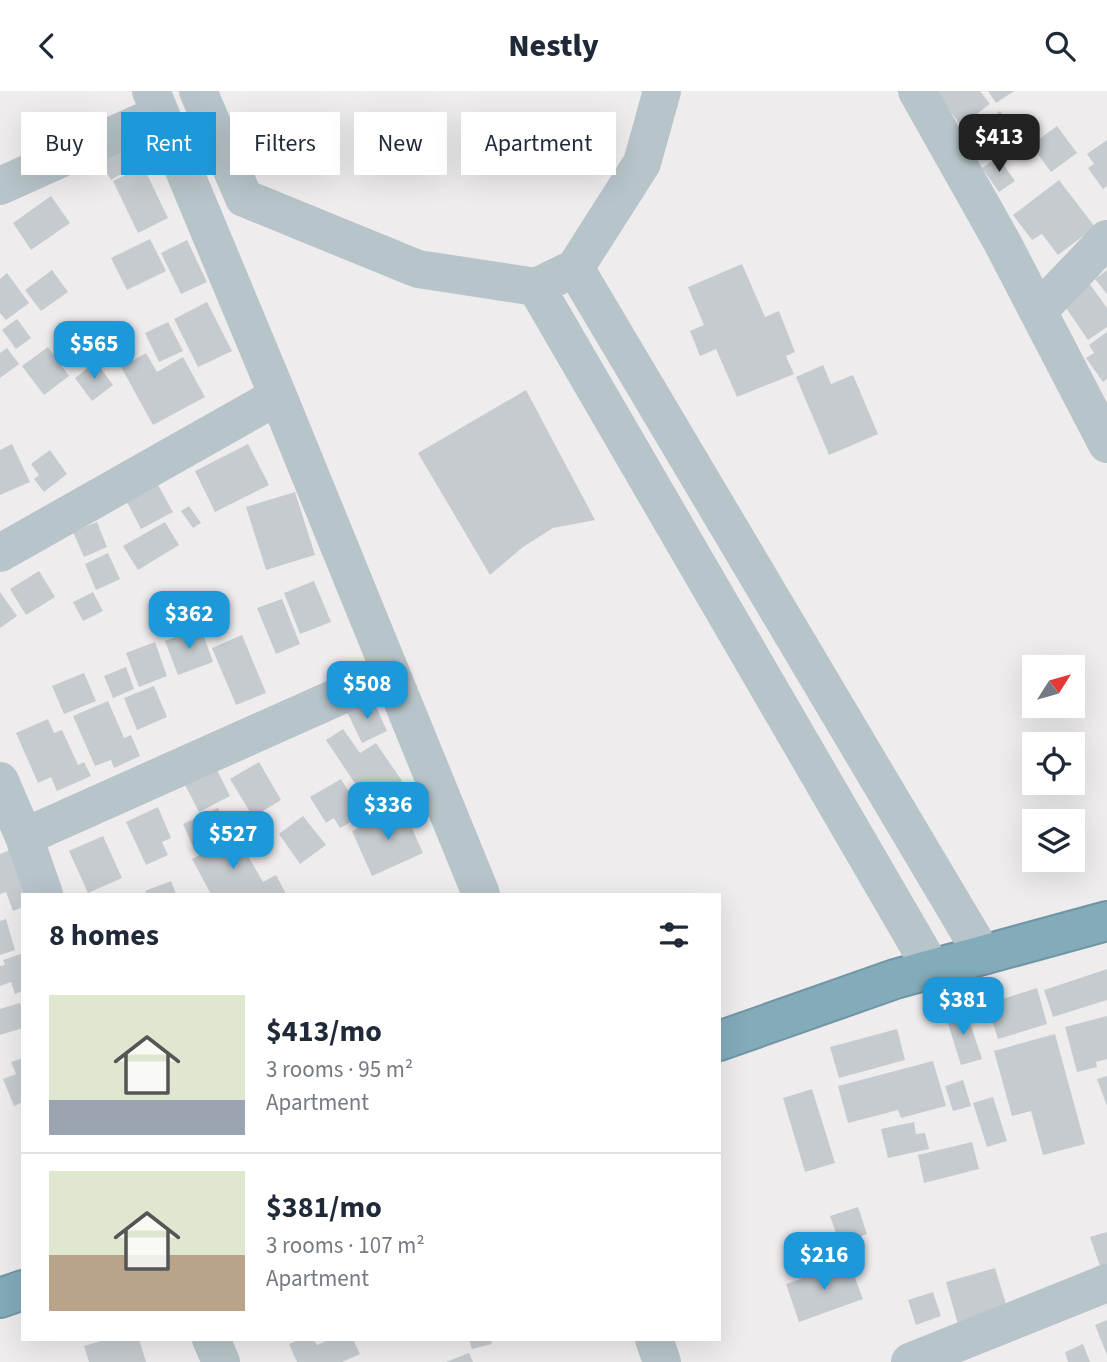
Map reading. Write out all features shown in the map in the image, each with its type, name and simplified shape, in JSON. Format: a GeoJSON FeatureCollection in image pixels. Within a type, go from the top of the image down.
{"type":"FeatureCollection","features":[{"type":"Feature","properties":{"kind":"highway"},"geometry":{"type":"LineString","coordinates":[[721,1040],[895,979],[1107,921]]}},
{"type":"Feature","properties":{"kind":"highway"},"geometry":{"type":"LineString","coordinates":[[0,1298],[21,1291]]}},
{"type":"Feature","properties":{"kind":"street"},"geometry":{"type":"LineString","coordinates":[[198,91],[244,198],[418,269],[536,287],[575,268],[642,163],[662,91]]}},
{"type":"Feature","properties":{"kind":"street"},"geometry":{"type":"LineString","coordinates":[[917,91],[1002,242],[1107,444]]}},
{"type":"Feature","properties":{"kind":"street"},"geometry":{"type":"LineString","coordinates":[[0,186],[155,103],[481,893]]}},
{"type":"Feature","properties":{"kind":"street"},"geometry":{"type":"LineString","coordinates":[[1038,311],[1107,239]]}},
{"type":"Feature","properties":{"kind":"street"},"geometry":{"type":"LineString","coordinates":[[575,268],[983,954]]}},
{"type":"Feature","properties":{"kind":"street"},"geometry":{"type":"LineString","coordinates":[[536,287],[932,969]]}},
{"type":"Feature","properties":{"kind":"street"},"geometry":{"type":"LineString","coordinates":[[0,553],[278,396]]}},
{"type":"Feature","properties":{"kind":"street"},"geometry":{"type":"LineString","coordinates":[[24,837],[391,673]]}},
{"type":"Feature","properties":{"kind":"street"},"geometry":{"type":"LineString","coordinates":[[0,781],[44,893]]}},
{"type":"Feature","properties":{"kind":"street"},"geometry":{"type":"LineString","coordinates":[[910,1362],[1107,1283]]}},
{"type":"Feature","properties":{"kind":"street"},"geometry":{"type":"LineString","coordinates":[[212,1341],[221,1362]]}},
{"type":"Feature","properties":{"kind":"street"},"geometry":{"type":"LineString","coordinates":[[655,1341],[662,1362]]}},
{"type":"Feature","properties":{"kind":"building"},"geometry":{"type":"Polygon","coordinates":[[[935,91],[980,91],[990,104],[961,126],[935,91]]]}},
{"type":"Feature","properties":{"kind":"building"},"geometry":{"type":"Polygon","coordinates":[[[988,91],[1014,91],[996,103],[988,91]]]}},
{"type":"Feature","properties":{"kind":"building"},"geometry":{"type":"Polygon","coordinates":[[[1000,111],[1018,134],[996,151],[992,145],[981,153],[967,137],[1000,111]]]}},
{"type":"Feature","properties":{"kind":"building"},"geometry":{"type":"Polygon","coordinates":[[[1057,126],[1077,153],[1051,172],[1031,145],[1057,126]]]}},
{"type":"Feature","properties":{"kind":"building"},"geometry":{"type":"Polygon","coordinates":[[[1107,140],[1107,186],[1103,189],[1088,168],[1094,164],[1087,154],[1107,140]]]}},
{"type":"Feature","properties":{"kind":"building"},"geometry":{"type":"Polygon","coordinates":[[[121,147],[121,174],[111,180],[107,173],[107,155],[121,147]]]}},
{"type":"Feature","properties":{"kind":"building"},"geometry":{"type":"Polygon","coordinates":[[[998,157],[1015,181],[999,192],[982,168],[998,157]]]}},
{"type":"Feature","properties":{"kind":"building"},"geometry":{"type":"Polygon","coordinates":[[[125,175],[147,175],[168,218],[138,233],[113,181],[125,175]]]}},
{"type":"Feature","properties":{"kind":"building"},"geometry":{"type":"Polygon","coordinates":[[[1059,180],[1095,227],[1058,255],[1042,234],[1032,240],[1013,215],[1059,180]]]}},
{"type":"Feature","properties":{"kind":"building"},"geometry":{"type":"Polygon","coordinates":[[[51,196],[70,223],[31,250],[13,223],[51,196]]]}},
{"type":"Feature","properties":{"kind":"building"},"geometry":{"type":"Polygon","coordinates":[[[150,239],[166,271],[127,290],[111,258],[150,239]]]}},
{"type":"Feature","properties":{"kind":"building"},"geometry":{"type":"Polygon","coordinates":[[[187,240],[207,282],[181,294],[161,253],[187,240]]]}},
{"type":"Feature","properties":{"kind":"building"},"geometry":{"type":"Polygon","coordinates":[[[742,264],[765,317],[779,311],[795,352],[786,356],[794,374],[737,397],[716,349],[700,356],[690,331],[704,325],[688,287],[742,264]]]}},
{"type":"Feature","properties":{"kind":"building"},"geometry":{"type":"Polygon","coordinates":[[[52,270],[68,292],[41,311],[25,290],[52,270]]]}},
{"type":"Feature","properties":{"kind":"building"},"geometry":{"type":"Polygon","coordinates":[[[1107,270],[1107,294],[1095,279],[1107,270]]]}},
{"type":"Feature","properties":{"kind":"building"},"geometry":{"type":"Polygon","coordinates":[[[7,273],[29,303],[6,320],[0,313],[0,279],[7,273]]]}},
{"type":"Feature","properties":{"kind":"building"},"geometry":{"type":"Polygon","coordinates":[[[1089,283],[1107,308],[1107,327],[1088,340],[1062,302],[1089,283]]]}},
{"type":"Feature","properties":{"kind":"building"},"geometry":{"type":"Polygon","coordinates":[[[207,302],[232,351],[198,367],[174,319],[207,302]]]}},
{"type":"Feature","properties":{"kind":"building"},"geometry":{"type":"Polygon","coordinates":[[[17,319],[31,338],[16,349],[2,330],[17,319]]]}},
{"type":"Feature","properties":{"kind":"building"},"geometry":{"type":"Polygon","coordinates":[[[168,322],[183,351],[159,362],[145,333],[168,322]]]}},
{"type":"Feature","properties":{"kind":"building"},"geometry":{"type":"Polygon","coordinates":[[[1107,332],[1107,379],[1103,382],[1086,358],[1094,353],[1089,345],[1107,332]]]}},
{"type":"Feature","properties":{"kind":"building"},"geometry":{"type":"Polygon","coordinates":[[[71,336],[84,354],[69,366],[55,347],[71,336]]]}},
{"type":"Feature","properties":{"kind":"building"},"geometry":{"type":"Polygon","coordinates":[[[48,347],[69,376],[44,395],[22,366],[48,347]]]}},
{"type":"Feature","properties":{"kind":"building"},"geometry":{"type":"Polygon","coordinates":[[[7,348],[19,364],[0,378],[0,353],[7,348]]]}},
{"type":"Feature","properties":{"kind":"building"},"geometry":{"type":"Polygon","coordinates":[[[146,353],[157,372],[183,357],[205,397],[153,425],[121,367],[146,353]]]}},
{"type":"Feature","properties":{"kind":"building"},"geometry":{"type":"Polygon","coordinates":[[[96,362],[113,385],[92,401],[75,378],[96,362]]]}},
{"type":"Feature","properties":{"kind":"building"},"geometry":{"type":"Polygon","coordinates":[[[823,365],[831,384],[853,375],[878,434],[829,455],[796,377],[823,365]]]}},
{"type":"Feature","properties":{"kind":"building"},"geometry":{"type":"Polygon","coordinates":[[[526,390],[595,520],[553,528],[523,547],[490,575],[418,453],[526,390]]]}},
{"type":"Feature","properties":{"kind":"building"},"geometry":{"type":"Polygon","coordinates":[[[12,444],[30,482],[0,495],[0,450],[12,444]]]}},
{"type":"Feature","properties":{"kind":"building"},"geometry":{"type":"Polygon","coordinates":[[[248,444],[269,485],[215,512],[195,471],[248,444]]]}},
{"type":"Feature","properties":{"kind":"building"},"geometry":{"type":"Polygon","coordinates":[[[50,450],[67,474],[44,492],[34,479],[39,475],[31,464],[50,450]]]}},
{"type":"Feature","properties":{"kind":"building"},"geometry":{"type":"Polygon","coordinates":[[[158,485],[173,512],[141,529],[127,502],[158,485]]]}},
{"type":"Feature","properties":{"kind":"building"},"geometry":{"type":"Polygon","coordinates":[[[295,492],[315,555],[266,570],[246,507],[295,492]]]}},
{"type":"Feature","properties":{"kind":"building"},"geometry":{"type":"Polygon","coordinates":[[[189,506],[201,523],[193,528],[181,511],[189,506]]]}},
{"type":"Feature","properties":{"kind":"building"},"geometry":{"type":"Polygon","coordinates":[[[97,522],[107,547],[84,557],[73,532],[97,522]]]}},
{"type":"Feature","properties":{"kind":"building"},"geometry":{"type":"Polygon","coordinates":[[[165,522],[179,545],[138,570],[123,546],[165,522]]]}},
{"type":"Feature","properties":{"kind":"building"},"geometry":{"type":"Polygon","coordinates":[[[108,553],[120,579],[96,590],[85,564],[108,553]]]}},
{"type":"Feature","properties":{"kind":"building"},"geometry":{"type":"Polygon","coordinates":[[[39,571],[55,597],[26,615],[10,589],[39,571]]]}},
{"type":"Feature","properties":{"kind":"building"},"geometry":{"type":"Polygon","coordinates":[[[314,581],[331,622],[300,634],[284,593],[314,581]]]}},
{"type":"Feature","properties":{"kind":"building"},"geometry":{"type":"Polygon","coordinates":[[[0,592],[17,616],[0,628],[0,592]]]}},
{"type":"Feature","properties":{"kind":"building"},"geometry":{"type":"Polygon","coordinates":[[[93,592],[103,611],[83,621],[73,602],[93,592]]]}},
{"type":"Feature","properties":{"kind":"building"},"geometry":{"type":"Polygon","coordinates":[[[282,599],[300,644],[276,654],[257,608],[282,599]]]}},
{"type":"Feature","properties":{"kind":"building"},"geometry":{"type":"Polygon","coordinates":[[[201,628],[213,662],[178,675],[165,641],[201,628]]]}},
{"type":"Feature","properties":{"kind":"building"},"geometry":{"type":"Polygon","coordinates":[[[242,635],[266,693],[236,705],[212,648],[242,635]]]}},
{"type":"Feature","properties":{"kind":"building"},"geometry":{"type":"Polygon","coordinates":[[[155,642],[167,676],[139,687],[126,653],[155,642]]]}},
{"type":"Feature","properties":{"kind":"building"},"geometry":{"type":"Polygon","coordinates":[[[126,667],[134,689],[113,698],[104,676],[126,667]]]}},
{"type":"Feature","properties":{"kind":"building"},"geometry":{"type":"Polygon","coordinates":[[[84,673],[96,701],[64,714],[52,686],[84,673]]]}},
{"type":"Feature","properties":{"kind":"building"},"geometry":{"type":"Polygon","coordinates":[[[154,686],[167,717],[137,730],[124,698],[154,686]]]}},
{"type":"Feature","properties":{"kind":"building"},"geometry":{"type":"Polygon","coordinates":[[[373,700],[387,731],[362,743],[347,712],[373,700]]]}},
{"type":"Feature","properties":{"kind":"building"},"geometry":{"type":"Polygon","coordinates":[[[108,701],[124,738],[131,735],[140,756],[114,768],[111,760],[95,766],[73,716],[108,701]]]}},
{"type":"Feature","properties":{"kind":"building"},"geometry":{"type":"Polygon","coordinates":[[[48,719],[54,733],[62,730],[78,765],[84,762],[91,776],[57,791],[51,777],[38,783],[16,733],[48,719]]]}},
{"type":"Feature","properties":{"kind":"building"},"geometry":{"type":"Polygon","coordinates":[[[343,729],[360,753],[376,743],[402,781],[368,803],[326,740],[343,729]]]}},
{"type":"Feature","properties":{"kind":"building"},"geometry":{"type":"Polygon","coordinates":[[[259,762],[281,800],[253,817],[230,779],[259,762]]]}},
{"type":"Feature","properties":{"kind":"building"},"geometry":{"type":"Polygon","coordinates":[[[216,768],[230,796],[199,812],[184,783],[216,768]]]}},
{"type":"Feature","properties":{"kind":"building"},"geometry":{"type":"Polygon","coordinates":[[[341,779],[363,815],[340,828],[334,818],[326,823],[310,797],[341,779]]]}},
{"type":"Feature","properties":{"kind":"building"},"geometry":{"type":"Polygon","coordinates":[[[158,807],[171,838],[162,842],[168,855],[146,865],[126,822],[158,807]]]}},
{"type":"Feature","properties":{"kind":"building"},"geometry":{"type":"Polygon","coordinates":[[[218,808],[230,833],[194,849],[183,824],[218,808]]]}},
{"type":"Feature","properties":{"kind":"building"},"geometry":{"type":"Polygon","coordinates":[[[403,808],[423,853],[372,876],[352,831],[403,808]]]}},
{"type":"Feature","properties":{"kind":"building"},"geometry":{"type":"Polygon","coordinates":[[[303,816],[326,845],[300,864],[279,834],[303,816]]]}},
{"type":"Feature","properties":{"kind":"building"},"geometry":{"type":"Polygon","coordinates":[[[236,835],[263,882],[276,875],[285,893],[210,893],[192,859],[236,835]]]}},
{"type":"Feature","properties":{"kind":"building"},"geometry":{"type":"Polygon","coordinates":[[[103,836],[122,878],[88,893],[69,851],[103,836]]]}},
{"type":"Feature","properties":{"kind":"building"},"geometry":{"type":"Polygon","coordinates":[[[10,850],[24,893],[21,893],[21,908],[13,911],[6,892],[0,894],[0,854],[10,850]]]}},
{"type":"Feature","properties":{"kind":"building"},"geometry":{"type":"Polygon","coordinates":[[[171,881],[176,893],[146,893],[145,891],[171,881]]]}},
{"type":"Feature","properties":{"kind":"building"},"geometry":{"type":"Polygon","coordinates":[[[6,919],[15,950],[0,955],[0,921],[6,919]]]}},
{"type":"Feature","properties":{"kind":"building"},"geometry":{"type":"Polygon","coordinates":[[[21,954],[21,992],[15,994],[11,982],[0,986],[0,966],[5,965],[3,960],[21,954]]]}},
{"type":"Feature","properties":{"kind":"building"},"geometry":{"type":"Polygon","coordinates":[[[1107,969],[1107,1000],[1053,1017],[1044,990],[1107,969]]]}},
{"type":"Feature","properties":{"kind":"building"},"geometry":{"type":"Polygon","coordinates":[[[1037,988],[1047,1024],[998,1039],[987,1004],[1037,988]]]}},
{"type":"Feature","properties":{"kind":"building"},"geometry":{"type":"Polygon","coordinates":[[[20,1003],[21,1029],[0,1035],[0,1009],[20,1003]]]}},
{"type":"Feature","properties":{"kind":"building"},"geometry":{"type":"Polygon","coordinates":[[[965,1008],[982,1059],[961,1065],[945,1014],[965,1008]]]}},
{"type":"Feature","properties":{"kind":"building"},"geometry":{"type":"Polygon","coordinates":[[[1107,1016],[1107,1059],[1096,1062],[1097,1067],[1077,1072],[1065,1027],[1107,1016]]]}},
{"type":"Feature","properties":{"kind":"building"},"geometry":{"type":"Polygon","coordinates":[[[897,1029],[905,1060],[839,1078],[830,1047],[897,1029]]]}},
{"type":"Feature","properties":{"kind":"building"},"geometry":{"type":"Polygon","coordinates":[[[1055,1034],[1085,1144],[1043,1155],[1031,1111],[1012,1116],[994,1051],[1055,1034]]]}},
{"type":"Feature","properties":{"kind":"building"},"geometry":{"type":"Polygon","coordinates":[[[21,1059],[21,1103],[14,1106],[3,1079],[16,1074],[11,1062],[21,1059]]]}},
{"type":"Feature","properties":{"kind":"building"},"geometry":{"type":"Polygon","coordinates":[[[933,1061],[946,1106],[901,1118],[898,1110],[848,1123],[838,1086],[933,1061]]]}},
{"type":"Feature","properties":{"kind":"building"},"geometry":{"type":"Polygon","coordinates":[[[1107,1076],[1107,1106],[1097,1079],[1107,1076]]]}},
{"type":"Feature","properties":{"kind":"building"},"geometry":{"type":"Polygon","coordinates":[[[963,1080],[971,1106],[953,1111],[945,1086],[963,1080]]]}},
{"type":"Feature","properties":{"kind":"building"},"geometry":{"type":"Polygon","coordinates":[[[812,1089],[835,1163],[805,1172],[783,1098],[812,1089]]]}},
{"type":"Feature","properties":{"kind":"building"},"geometry":{"type":"Polygon","coordinates":[[[993,1097],[1007,1141],[987,1147],[973,1103],[993,1097]]]}},
{"type":"Feature","properties":{"kind":"building"},"geometry":{"type":"Polygon","coordinates":[[[914,1122],[916,1134],[925,1133],[929,1149],[888,1158],[881,1129],[914,1122]]]}},
{"type":"Feature","properties":{"kind":"building"},"geometry":{"type":"Polygon","coordinates":[[[972,1142],[979,1169],[924,1183],[918,1155],[972,1142]]]}},
{"type":"Feature","properties":{"kind":"building"},"geometry":{"type":"Polygon","coordinates":[[[858,1207],[867,1234],[840,1244],[830,1216],[858,1207]]]}},
{"type":"Feature","properties":{"kind":"building"},"geometry":{"type":"Polygon","coordinates":[[[1107,1232],[1107,1267],[1101,1269],[1090,1237],[1107,1232]]]}},
{"type":"Feature","properties":{"kind":"building"},"geometry":{"type":"Polygon","coordinates":[[[849,1262],[863,1299],[799,1322],[786,1284],[849,1262]]]}},
{"type":"Feature","properties":{"kind":"building"},"geometry":{"type":"Polygon","coordinates":[[[995,1268],[1009,1314],[959,1328],[946,1282],[995,1268]]]}},
{"type":"Feature","properties":{"kind":"building"},"geometry":{"type":"Polygon","coordinates":[[[933,1292],[941,1316],[916,1325],[908,1300],[933,1292]]]}},
{"type":"Feature","properties":{"kind":"building"},"geometry":{"type":"Polygon","coordinates":[[[1107,1320],[1107,1355],[1095,1325],[1107,1320]]]}},
{"type":"Feature","properties":{"kind":"building"},"geometry":{"type":"Polygon","coordinates":[[[100,1341],[140,1341],[146,1362],[89,1362],[84,1346],[100,1341]]]}},
{"type":"Feature","properties":{"kind":"building"},"geometry":{"type":"Polygon","coordinates":[[[296,1341],[314,1341],[317,1345],[326,1341],[354,1341],[360,1354],[342,1362],[297,1362],[289,1344],[296,1341]]]}},
{"type":"Feature","properties":{"kind":"building"},"geometry":{"type":"Polygon","coordinates":[[[470,1341],[491,1341],[492,1344],[472,1349],[470,1341]]]}},
{"type":"Feature","properties":{"kind":"building"},"geometry":{"type":"Polygon","coordinates":[[[1083,1344],[1090,1362],[1068,1362],[1065,1352],[1083,1344]]]}},
{"type":"Feature","properties":{"kind":"building"},"geometry":{"type":"Polygon","coordinates":[[[469,1353],[473,1362],[446,1362],[469,1353]]]}}]}
